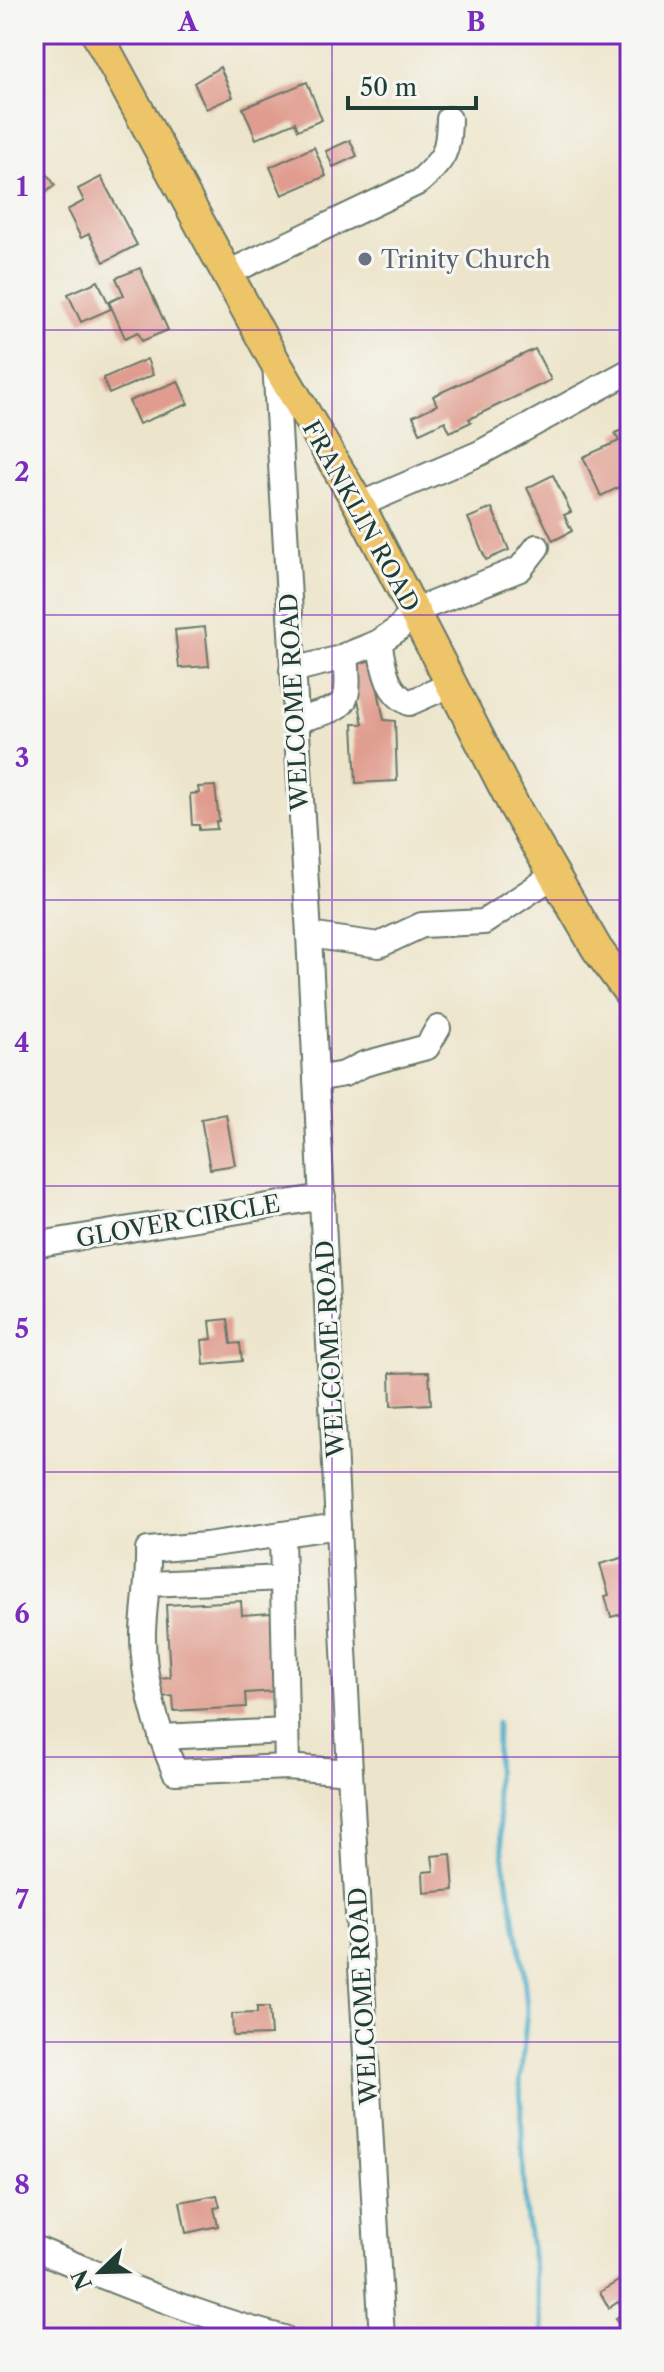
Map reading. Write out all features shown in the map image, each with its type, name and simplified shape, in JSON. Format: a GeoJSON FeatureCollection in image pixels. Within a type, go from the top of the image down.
{"type":"FeatureCollection","features":[{"type":"Feature","properties":{"kind":"main road","name":"FRANKLIN ROAD"},"geometry":{"type":"LineString","coordinates":[[97,34],[274,360],[359,505],[553,876],[597,949],[630,994]]}},
{"type":"Feature","properties":{"kind":"street"},"geometry":{"type":"LineString","coordinates":[[228,273],[419,182],[434,169],[448,148],[449,119]]}},
{"type":"Feature","properties":{"kind":"street","name":"WELCOME ROAD"},"geometry":{"type":"LineString","coordinates":[[274,360],[309,935],[350,1772],[382,2338]]}},
{"type":"Feature","properties":{"kind":"street"},"geometry":{"type":"LineString","coordinates":[[359,505],[480,453],[630,371]]}},
{"type":"Feature","properties":{"kind":"street"},"geometry":{"type":"LineString","coordinates":[[292,670],[379,642],[398,629],[414,611],[520,569],[537,547]]}},
{"type":"Feature","properties":{"kind":"street"},"geometry":{"type":"LineString","coordinates":[[379,642],[386,675],[398,698],[409,703],[452,684]]}},
{"type":"Feature","properties":{"kind":"street"},"geometry":{"type":"LineString","coordinates":[[295,721],[335,708],[344,701],[349,693],[346,655]]}},
{"type":"Feature","properties":{"kind":"street"},"geometry":{"type":"LineString","coordinates":[[309,935],[379,945],[422,925],[484,922],[553,876]]}},
{"type":"Feature","properties":{"kind":"street"},"geometry":{"type":"LineString","coordinates":[[316,1079],[344,1074],[364,1064],[427,1047],[438,1028]]}},
{"type":"Feature","properties":{"kind":"street","name":"GLOVER CIRCLE"},"geometry":{"type":"LineString","coordinates":[[34,1245],[323,1197]]}},
{"type":"Feature","properties":{"kind":"street"},"geometry":{"type":"LineString","coordinates":[[338,1526],[148,1550],[149,1584],[143,1633],[152,1708],[175,1772],[287,1767],[350,1772]]}},
{"type":"Feature","properties":{"kind":"street"},"geometry":{"type":"LineString","coordinates":[[282,1535],[287,1767]]}},
{"type":"Feature","properties":{"kind":"street"},"geometry":{"type":"LineString","coordinates":[[149,1584],[283,1578]]}},
{"type":"Feature","properties":{"kind":"street"},"geometry":{"type":"LineString","coordinates":[[161,1737],[286,1731]]}},
{"type":"Feature","properties":{"kind":"street"},"geometry":{"type":"LineString","coordinates":[[34,2248],[230,2324],[284,2338]]}},
{"type":"Feature","properties":{"kind":"building"},"geometry":{"type":"Polygon","coordinates":[[[220,67],[233,97],[206,109],[194,83],[220,67]]]}},
{"type":"Feature","properties":{"kind":"building"},"geometry":{"type":"Polygon","coordinates":[[[307,82],[322,120],[298,130],[295,122],[256,139],[243,108],[307,82]]]}},
{"type":"Feature","properties":{"kind":"building"},"geometry":{"type":"Polygon","coordinates":[[[350,140],[357,156],[333,167],[326,151],[350,140]]]}},
{"type":"Feature","properties":{"kind":"building"},"geometry":{"type":"Polygon","coordinates":[[[314,147],[326,176],[282,195],[270,167],[314,147]]]}},
{"type":"Feature","properties":{"kind":"building"},"geometry":{"type":"Polygon","coordinates":[[[39,163],[55,185],[39,198],[34,191],[34,167],[39,163]]]}},
{"type":"Feature","properties":{"kind":"building"},"geometry":{"type":"Polygon","coordinates":[[[101,177],[137,245],[104,262],[89,234],[81,238],[67,210],[84,201],[78,189],[101,177]]]}},
{"type":"Feature","properties":{"kind":"building"},"geometry":{"type":"Polygon","coordinates":[[[140,268],[168,330],[142,341],[138,332],[125,338],[109,302],[124,295],[116,278],[140,268]]]}},
{"type":"Feature","properties":{"kind":"building"},"geometry":{"type":"Polygon","coordinates":[[[98,281],[111,309],[81,322],[68,294],[98,281]]]}},
{"type":"Feature","properties":{"kind":"building"},"geometry":{"type":"Polygon","coordinates":[[[535,349],[551,380],[469,419],[471,422],[450,432],[445,421],[420,433],[413,416],[437,405],[433,396],[535,349]]]}},
{"type":"Feature","properties":{"kind":"building"},"geometry":{"type":"Polygon","coordinates":[[[147,359],[153,375],[109,394],[103,378],[147,359]]]}},
{"type":"Feature","properties":{"kind":"building"},"geometry":{"type":"Polygon","coordinates":[[[178,381],[188,404],[139,424],[129,401],[178,381]]]}},
{"type":"Feature","properties":{"kind":"building"},"geometry":{"type":"Polygon","coordinates":[[[630,426],[630,482],[601,496],[583,457],[619,441],[615,433],[630,426]]]}},
{"type":"Feature","properties":{"kind":"building"},"geometry":{"type":"Polygon","coordinates":[[[553,475],[571,512],[564,515],[572,531],[553,541],[527,488],[553,475]]]}},
{"type":"Feature","properties":{"kind":"building"},"geometry":{"type":"Polygon","coordinates":[[[492,508],[509,550],[486,560],[468,518],[492,508]]]}},
{"type":"Feature","properties":{"kind":"building"},"geometry":{"type":"Polygon","coordinates":[[[34,532],[42,532],[41,584],[34,584],[34,532]]]}},
{"type":"Feature","properties":{"kind":"building"},"geometry":{"type":"Polygon","coordinates":[[[205,627],[209,666],[179,668],[175,630],[205,627]]]}},
{"type":"Feature","properties":{"kind":"building"},"geometry":{"type":"Polygon","coordinates":[[[372,660],[384,720],[395,721],[397,781],[356,783],[353,724],[363,724],[351,665],[372,660]]]}},
{"type":"Feature","properties":{"kind":"building"},"geometry":{"type":"Polygon","coordinates":[[[215,786],[217,829],[199,830],[199,825],[192,825],[190,794],[199,793],[198,787],[215,786]]]}},
{"type":"Feature","properties":{"kind":"building"},"geometry":{"type":"Polygon","coordinates":[[[226,1114],[235,1165],[210,1169],[201,1119],[226,1114]]]}},
{"type":"Feature","properties":{"kind":"building"},"geometry":{"type":"Polygon","coordinates":[[[228,1319],[231,1344],[240,1343],[242,1361],[204,1365],[202,1340],[212,1339],[210,1321],[228,1319]]]}},
{"type":"Feature","properties":{"kind":"building"},"geometry":{"type":"Polygon","coordinates":[[[429,1372],[431,1404],[391,1406],[390,1373],[429,1372]]]}},
{"type":"Feature","properties":{"kind":"building"},"geometry":{"type":"Polygon","coordinates":[[[625,1557],[630,1573],[630,1612],[611,1617],[605,1596],[609,1595],[600,1564],[625,1557]]]}},
{"type":"Feature","properties":{"kind":"building"},"geometry":{"type":"Polygon","coordinates":[[[241,1601],[242,1615],[271,1613],[276,1691],[245,1693],[246,1707],[174,1711],[173,1696],[159,1697],[158,1678],[170,1677],[166,1605],[241,1601]]]}},
{"type":"Feature","properties":{"kind":"building"},"geometry":{"type":"Polygon","coordinates":[[[451,1854],[454,1890],[424,1893],[423,1872],[434,1871],[432,1856],[451,1854]]]}},
{"type":"Feature","properties":{"kind":"building"},"geometry":{"type":"Polygon","coordinates":[[[257,2007],[269,2007],[271,2035],[233,2036],[232,2014],[257,2013],[257,2007]]]}},
{"type":"Feature","properties":{"kind":"building"},"geometry":{"type":"Polygon","coordinates":[[[217,2195],[220,2207],[214,2208],[218,2226],[186,2233],[180,2202],[217,2195]]]}},
{"type":"Feature","properties":{"kind":"building"},"geometry":{"type":"Polygon","coordinates":[[[630,2274],[630,2333],[627,2335],[616,2318],[625,2313],[618,2302],[609,2308],[600,2292],[630,2274]]]}},
{"type":"Feature","properties":{"kind":"waterway"},"geometry":{"type":"LineString","coordinates":[[497,1723],[496,1791],[505,1869],[523,1963],[527,2010],[520,2083],[525,2207],[544,2338]]}},
{"type":"Feature","properties":{"kind":"place","name":"Trinity Church"},"geometry":{"type":"Point","coordinates":[365,259]}}]}
